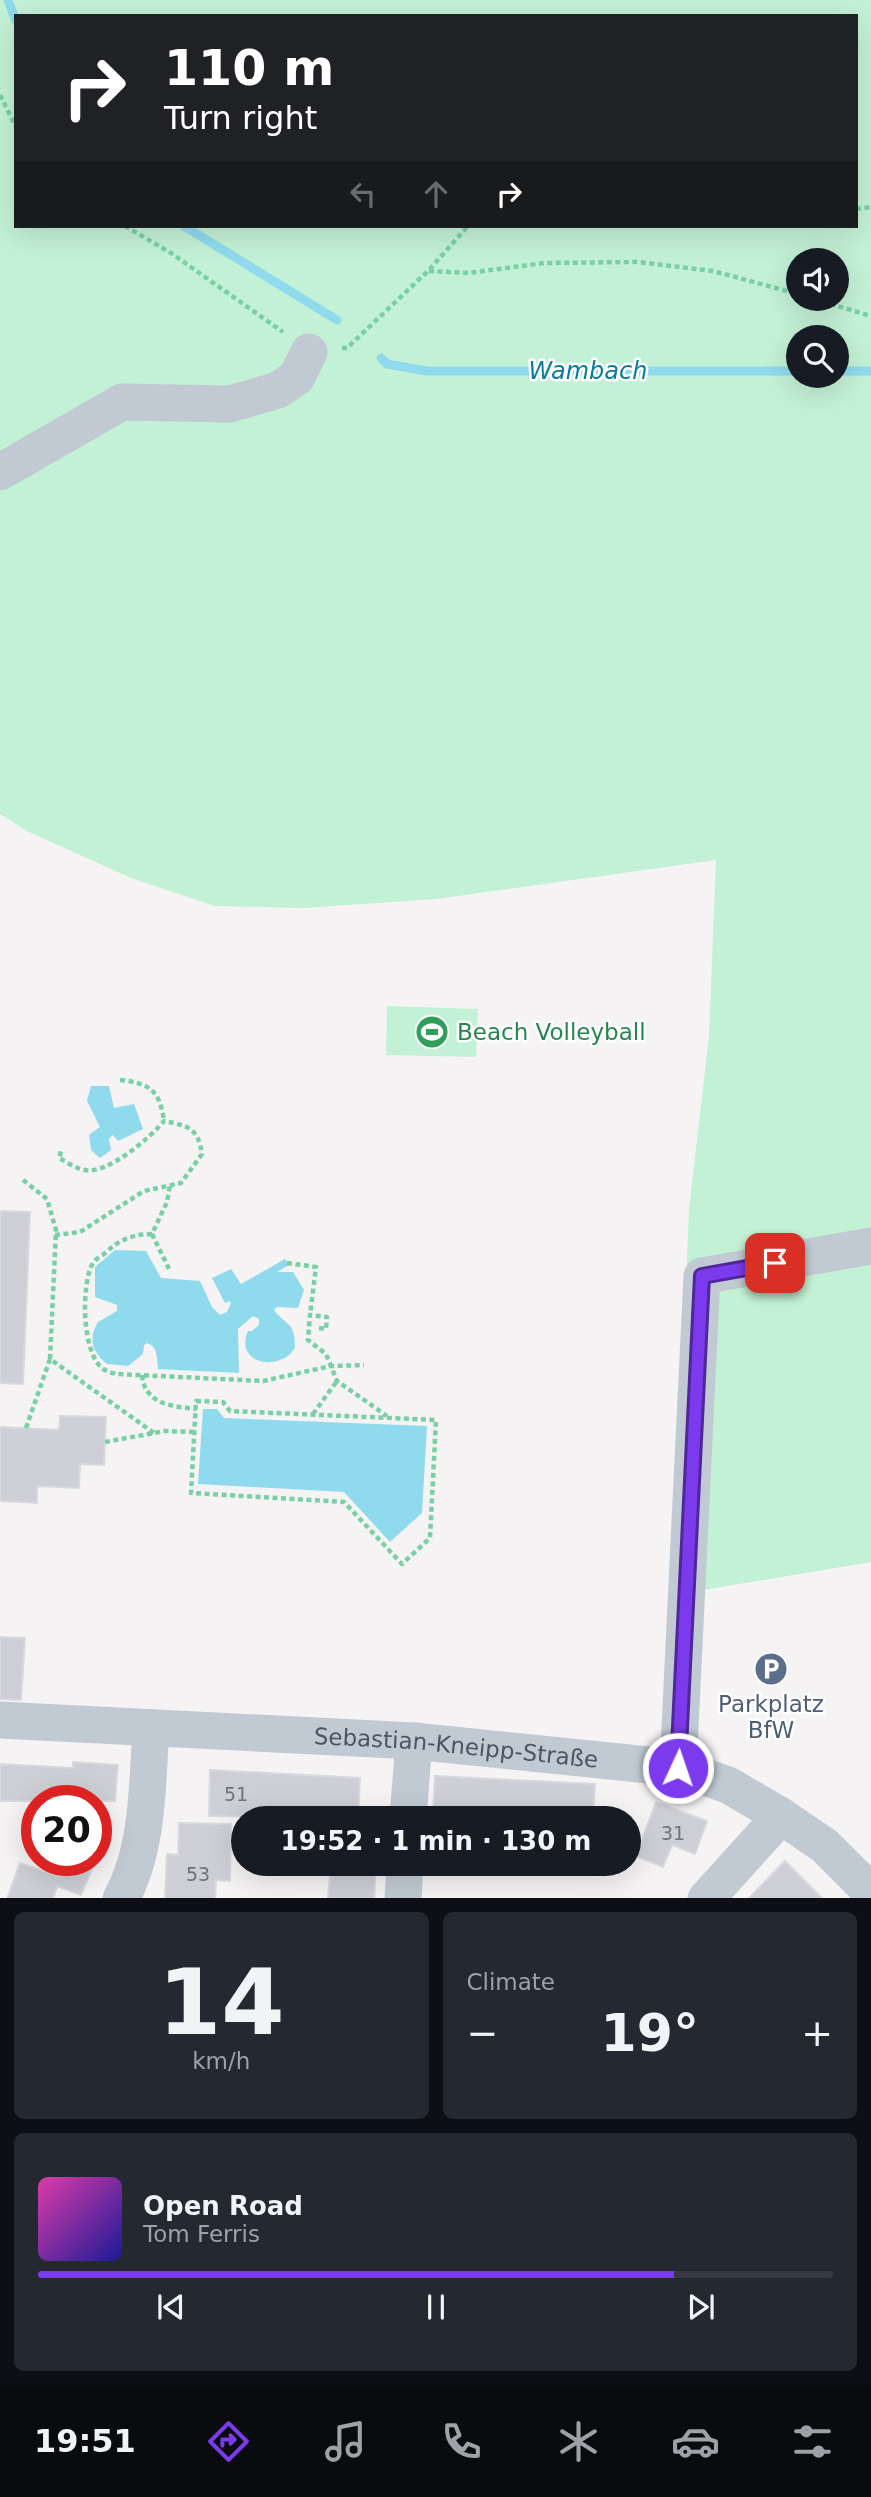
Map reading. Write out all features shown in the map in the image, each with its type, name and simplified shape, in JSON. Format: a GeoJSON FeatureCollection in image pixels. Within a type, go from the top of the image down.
{"type":"FeatureCollection","features":[{"type":"Feature","properties":{"kind":"street"},"geometry":{"type":"LineString","coordinates":[[0,472],[122,402],[230,404],[278,390],[297,377],[309,352]]}},
{"type":"Feature","properties":{"kind":"street"},"geometry":{"type":"LineString","coordinates":[[678,1768],[702,1276],[871,1246]]}},
{"type":"Feature","properties":{"kind":"street","name":"Sebastian-Kneipp-Straße"},"geometry":{"type":"LineString","coordinates":[[0,1720],[414,1741],[678,1768],[728,1785],[781,1816],[825,1846],[871,1892]]}},
{"type":"Feature","properties":{"kind":"street"},"geometry":{"type":"LineString","coordinates":[[122,1898],[130,1882],[144,1825],[151,1728]]}},
{"type":"Feature","properties":{"kind":"street"},"geometry":{"type":"LineString","coordinates":[[409,1806],[414,1741]]}},
{"type":"Feature","properties":{"kind":"street"},"geometry":{"type":"LineString","coordinates":[[707,1898],[781,1816]]}},
{"type":"Feature","properties":{"kind":"street"},"geometry":{"type":"LineString","coordinates":[[403,1898],[404,1876]]}},
{"type":"Feature","properties":{"kind":"path"},"geometry":{"type":"LineString","coordinates":[[0,95],[14,123]]}},
{"type":"Feature","properties":{"kind":"path"},"geometry":{"type":"LineString","coordinates":[[128,228],[171,253],[309,352],[347,348],[429,271],[466,228]]}},
{"type":"Feature","properties":{"kind":"path"},"geometry":{"type":"LineString","coordinates":[[429,271],[468,273],[544,263],[638,262],[713,271],[786,291]]}},
{"type":"Feature","properties":{"kind":"path"},"geometry":{"type":"LineString","coordinates":[[849,309],[871,316]]}},
{"type":"Feature","properties":{"kind":"path"},"geometry":{"type":"LineString","coordinates":[[62,1148],[59,1158],[86,1171],[106,1166],[151,1137],[164,1121],[162,1100],[149,1086],[120,1080]]}},
{"type":"Feature","properties":{"kind":"path"},"geometry":{"type":"LineString","coordinates":[[55,1236],[88,1229],[144,1191],[181,1183],[202,1154],[200,1138],[188,1126],[164,1121]]}},
{"type":"Feature","properties":{"kind":"path"},"geometry":{"type":"LineString","coordinates":[[23,1180],[47,1199],[55,1236],[50,1359],[26,1429]]}},
{"type":"Feature","properties":{"kind":"path"},"geometry":{"type":"LineString","coordinates":[[152,1234],[167,1202],[170,1185]]}},
{"type":"Feature","properties":{"kind":"path"},"geometry":{"type":"LineString","coordinates":[[152,1234],[137,1234],[118,1242],[92,1264],[86,1293],[86,1338],[102,1369],[117,1374],[263,1381],[331,1366],[364,1365]]}},
{"type":"Feature","properties":{"kind":"path"},"geometry":{"type":"LineString","coordinates":[[152,1234],[169,1269]]}},
{"type":"Feature","properties":{"kind":"path"},"geometry":{"type":"LineString","coordinates":[[287,1263],[316,1268],[308,1340],[326,1354],[337,1381],[390,1418]]}},
{"type":"Feature","properties":{"kind":"path"},"geometry":{"type":"LineString","coordinates":[[310,1315],[327,1317],[326,1329],[319,1328]]}},
{"type":"Feature","properties":{"kind":"path"},"geometry":{"type":"LineString","coordinates":[[50,1359],[154,1433]]}},
{"type":"Feature","properties":{"kind":"path"},"geometry":{"type":"LineString","coordinates":[[142,1375],[148,1392],[161,1404],[196,1409]]}},
{"type":"Feature","properties":{"kind":"path"},"geometry":{"type":"LineString","coordinates":[[313,1414],[337,1381]]}},
{"type":"Feature","properties":{"kind":"path"},"geometry":{"type":"LineString","coordinates":[[196,1401],[223,1402],[230,1411],[436,1420],[430,1538],[402,1564],[344,1502],[191,1493],[196,1409],[196,1401]]}},
{"type":"Feature","properties":{"kind":"path"},"geometry":{"type":"LineString","coordinates":[[105,1441],[165,1431],[194,1432]]}},
{"type":"Feature","properties":{"kind":"green space"},"geometry":{"type":"Polygon","coordinates":[[[0,0],[871,0],[871,1562],[673,1595],[689,1209],[709,1036],[716,860],[436,899],[304,908],[215,906],[131,878],[27,831],[0,814],[0,0]]]}},
{"type":"Feature","properties":{"kind":"green space","name":"Beach Volleyball"},"geometry":{"type":"Polygon","coordinates":[[[387,1006],[478,1009],[476,1057],[386,1055],[387,1006]]]}},
{"type":"Feature","properties":{"kind":"water"},"geometry":{"type":"Polygon","coordinates":[[[91,1086],[109,1086],[114,1108],[134,1104],[143,1129],[118,1141],[113,1135],[109,1139],[111,1150],[100,1158],[91,1150],[89,1135],[100,1127],[87,1101],[91,1086]]]}},
{"type":"Feature","properties":{"kind":"water"},"geometry":{"type":"Polygon","coordinates":[[[115,1250],[146,1251],[161,1278],[200,1281],[212,1307],[220,1315],[227,1312],[231,1303],[225,1303],[212,1278],[231,1269],[241,1284],[285,1259],[289,1265],[277,1272],[293,1272],[304,1290],[298,1308],[277,1307],[274,1310],[292,1329],[295,1348],[286,1357],[274,1362],[253,1358],[248,1353],[245,1340],[248,1331],[259,1325],[259,1319],[253,1316],[238,1329],[239,1373],[158,1369],[155,1350],[147,1343],[144,1345],[143,1354],[128,1366],[107,1364],[95,1350],[93,1334],[98,1322],[117,1311],[117,1305],[95,1297],[95,1267],[115,1250]]]}},
{"type":"Feature","properties":{"kind":"water"},"geometry":{"type":"Polygon","coordinates":[[[203,1409],[217,1409],[224,1418],[427,1426],[422,1513],[390,1542],[344,1492],[198,1484],[203,1409]]]}},
{"type":"Feature","properties":{"kind":"building"},"geometry":{"type":"Polygon","coordinates":[[[0,1211],[30,1212],[23,1384],[0,1383],[0,1211]]]}},
{"type":"Feature","properties":{"kind":"building"},"geometry":{"type":"Polygon","coordinates":[[[60,1416],[106,1417],[104,1465],[80,1464],[79,1488],[37,1486],[37,1503],[0,1501],[0,1427],[59,1430],[60,1416]]]}},
{"type":"Feature","properties":{"kind":"building"},"geometry":{"type":"Polygon","coordinates":[[[0,1637],[25,1638],[21,1700],[0,1699],[0,1637]]]}},
{"type":"Feature","properties":{"kind":"building"},"geometry":{"type":"Polygon","coordinates":[[[73,1762],[118,1765],[115,1801],[112,1801],[112,1785],[21,1785],[21,1801],[0,1801],[0,1764],[73,1768],[73,1762]]]}},
{"type":"Feature","properties":{"kind":"building"},"geometry":{"type":"Polygon","coordinates":[[[210,1770],[360,1778],[359,1806],[231,1806],[231,1816],[209,1816],[210,1770]]]}},
{"type":"Feature","properties":{"kind":"building"},"geometry":{"type":"Polygon","coordinates":[[[435,1776],[595,1784],[594,1806],[433,1806],[435,1776]]]}},
{"type":"Feature","properties":{"kind":"building"},"geometry":{"type":"Polygon","coordinates":[[[656,1802],[707,1821],[695,1854],[672,1845],[663,1867],[641,1858],[641,1842],[656,1802]]]}},
{"type":"Feature","properties":{"kind":"building"},"geometry":{"type":"Polygon","coordinates":[[[179,1823],[231,1824],[230,1881],[216,1880],[215,1898],[165,1898],[167,1854],[178,1855],[179,1823]]]}},
{"type":"Feature","properties":{"kind":"building"},"geometry":{"type":"Polygon","coordinates":[[[785,1861],[822,1898],[749,1898],[785,1861]]]}},
{"type":"Feature","properties":{"kind":"building"},"geometry":{"type":"Polygon","coordinates":[[[20,1863],[21,1876],[89,1876],[81,1895],[57,1886],[53,1898],[7,1898],[20,1863]]]}},
{"type":"Feature","properties":{"kind":"building"},"geometry":{"type":"Polygon","coordinates":[[[330,1876],[375,1876],[374,1898],[328,1898],[330,1876]]]}},
{"type":"Feature","properties":{"kind":"waterway","name":"Wambach"},"geometry":{"type":"LineString","coordinates":[[8,0],[14,16]]}},
{"type":"Feature","properties":{"kind":"waterway","name":"Wambach"},"geometry":{"type":"LineString","coordinates":[[187,228],[337,320]]}},
{"type":"Feature","properties":{"kind":"waterway","name":"Wambach"},"geometry":{"type":"LineString","coordinates":[[381,358],[387,364],[427,371],[786,371]]}},
{"type":"Feature","properties":{"kind":"waterway","name":"Wambach"},"geometry":{"type":"LineString","coordinates":[[849,371],[871,371]]}},
{"type":"Feature","properties":{"kind":"place","name":"Beach Volleyball"},"geometry":{"type":"Point","coordinates":[432,1032]}},
{"type":"Feature","properties":{"kind":"place","name":"Parkplatz BfW"},"geometry":{"type":"Point","coordinates":[771,1669]}},
{"type":"Feature","properties":{"kind":"route"},"geometry":{"type":"LineString","coordinates":[[678,1768],[702,1276],[775,1263]]}}]}
